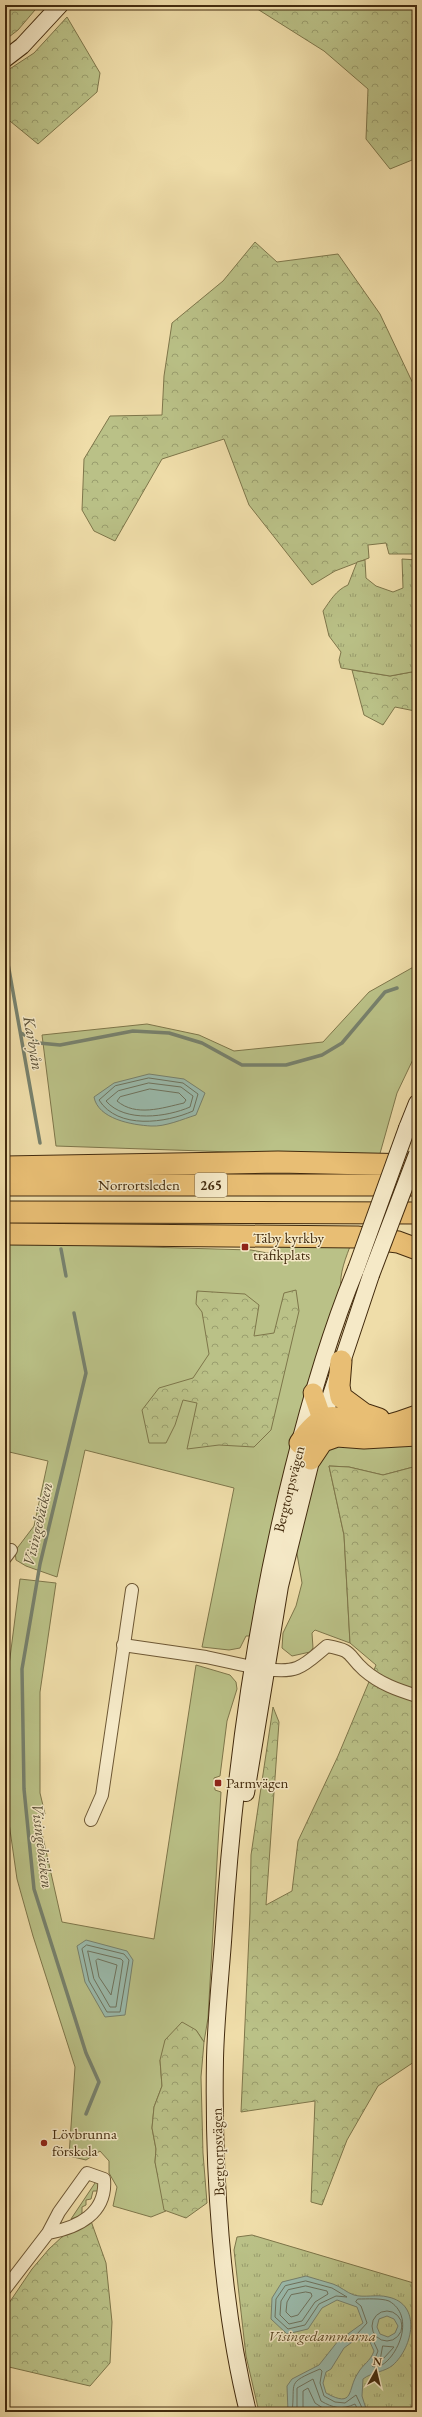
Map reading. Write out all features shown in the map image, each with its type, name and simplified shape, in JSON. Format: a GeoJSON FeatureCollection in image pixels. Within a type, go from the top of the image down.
{"type":"FeatureCollection","features":[{"type":"Feature","properties":{"kind":"highway"},"geometry":{"type":"LineString","coordinates":[[5,1166],[278,1162],[417,1165]]}},
{"type":"Feature","properties":{"kind":"highway","name":"Norrortsleden"},"geometry":{"type":"LineString","coordinates":[[5,1185],[417,1185]]}},
{"type":"Feature","properties":{"kind":"highway","name":"Norrortsleden"},"geometry":{"type":"LineString","coordinates":[[5,1212],[417,1213]]}},
{"type":"Feature","properties":{"kind":"highway"},"geometry":{"type":"LineString","coordinates":[[5,1234],[296,1235],[357,1237],[411,1245]]}},
{"type":"Feature","properties":{"kind":"highway"},"geometry":{"type":"LineString","coordinates":[[341,1361],[339,1386],[341,1397],[364,1414],[385,1421],[410,1418]]}},
{"type":"Feature","properties":{"kind":"highway"},"geometry":{"type":"LineString","coordinates":[[314,1393],[322,1419],[337,1430],[364,1439]]}},
{"type":"Feature","properties":{"kind":"highway"},"geometry":{"type":"LineString","coordinates":[[300,1443],[312,1426],[322,1419],[335,1417],[363,1424],[380,1426],[410,1418]]}},
{"type":"Feature","properties":{"kind":"highway"},"geometry":{"type":"LineString","coordinates":[[311,1460],[323,1442],[337,1437],[364,1439],[417,1436]]}},
{"type":"Feature","properties":{"kind":"main road"},"geometry":{"type":"LineString","coordinates":[[5,59],[22,46],[60,5]]}},
{"type":"Feature","properties":{"kind":"main road","name":"Bergtorpsvägen"},"geometry":{"type":"LineString","coordinates":[[248,2412],[228,2300],[216,2144],[216,2058],[226,1890],[240,1831],[259,1668],[280,1522],[300,1443],[340,1306],[356,1269],[417,1103]]}},
{"type":"Feature","properties":{"kind":"main road","name":"Bergtorpsvägen"},"geometry":{"type":"LineString","coordinates":[[259,1668],[322,1419],[371,1275],[417,1154]]}},
{"type":"Feature","properties":{"kind":"street"},"geometry":{"type":"LineString","coordinates":[[91,1820],[102,1795],[132,1590]]}},
{"type":"Feature","properties":{"kind":"street"},"geometry":{"type":"LineString","coordinates":[[123,1645],[280,1671],[298,1669],[327,1646],[347,1650],[364,1670],[391,1688],[417,1696]]}},
{"type":"Feature","properties":{"kind":"street"},"geometry":{"type":"LineString","coordinates":[[5,2289],[48,2233],[59,2212],[87,2174],[104,2179],[105,2193],[97,2208],[84,2221],[61,2231],[48,2233]]}},
{"type":"Feature","properties":{"kind":"green space"},"geometry":{"type":"Polygon","coordinates":[[[5,5],[31,5],[35,10],[18,30],[5,40],[5,5]]]}},
{"type":"Feature","properties":{"kind":"green space"},"geometry":{"type":"Polygon","coordinates":[[[251,5],[417,5],[417,158],[390,169],[366,139],[368,89],[324,51],[251,5]]]}},
{"type":"Feature","properties":{"kind":"green space"},"geometry":{"type":"Polygon","coordinates":[[[67,17],[100,73],[97,92],[38,144],[5,117],[5,72],[34,53],[67,17]]]}},
{"type":"Feature","properties":{"kind":"green space"},"geometry":{"type":"Polygon","coordinates":[[[255,242],[277,262],[338,254],[380,314],[417,392],[417,554],[389,554],[386,543],[368,545],[369,558],[335,571],[312,585],[249,505],[224,439],[162,459],[115,541],[94,531],[82,510],[84,459],[110,416],[162,415],[164,376],[172,323],[223,281],[255,242]]]}},
{"type":"Feature","properties":{"kind":"green space"},"geometry":{"type":"Polygon","coordinates":[[[402,559],[417,560],[417,671],[390,676],[341,668],[339,660],[341,652],[329,636],[323,611],[337,593],[348,585],[357,562],[365,560],[366,578],[376,586],[393,592],[403,588],[402,559]]]}},
{"type":"Feature","properties":{"kind":"green space"},"geometry":{"type":"Polygon","coordinates":[[[352,670],[390,676],[417,671],[417,755],[415,711],[395,707],[383,725],[364,715],[352,670]]]}},
{"type":"Feature","properties":{"kind":"green space"},"geometry":{"type":"Polygon","coordinates":[[[417,965],[417,1051],[397,1093],[379,1157],[56,1146],[42,1035],[147,1024],[199,1035],[234,1051],[323,1042],[369,992],[417,965]]]}},
{"type":"Feature","properties":{"kind":"green space"},"geometry":{"type":"Polygon","coordinates":[[[352,1241],[344,1265],[341,1277],[341,1290],[251,1636],[246,1636],[240,1648],[229,1650],[202,1647],[234,1488],[85,1450],[57,1577],[26,1566],[16,1560],[15,1551],[34,1526],[48,1461],[5,1451],[5,1243],[251,1250],[273,1254],[279,1245],[352,1241]]]}},
{"type":"Feature","properties":{"kind":"green space"},"geometry":{"type":"Polygon","coordinates":[[[296,1290],[299,1311],[271,1430],[254,1447],[219,1445],[187,1449],[197,1403],[183,1400],[175,1425],[166,1443],[149,1443],[142,1410],[159,1388],[193,1378],[209,1354],[202,1312],[196,1304],[197,1291],[245,1294],[259,1305],[254,1336],[274,1333],[284,1293],[296,1290]]]}},
{"type":"Feature","properties":{"kind":"green space"},"geometry":{"type":"Polygon","coordinates":[[[417,1442],[417,1466],[383,1475],[349,1467],[329,1466],[344,1535],[350,1643],[315,1630],[312,1633],[313,1648],[310,1652],[292,1656],[282,1648],[283,1633],[296,1606],[302,1583],[296,1548],[318,1466],[326,1448],[335,1443],[417,1442]]]}},
{"type":"Feature","properties":{"kind":"green space"},"geometry":{"type":"Polygon","coordinates":[[[329,1466],[349,1467],[383,1475],[417,1466],[417,2060],[378,2086],[347,2140],[322,2205],[311,2202],[315,2101],[241,2112],[250,1913],[251,1855],[273,1707],[279,1722],[266,1905],[292,1891],[298,1841],[338,1756],[376,1665],[350,1643],[344,1535],[329,1466]]]}},
{"type":"Feature","properties":{"kind":"green space"},"geometry":{"type":"Polygon","coordinates":[[[20,1579],[56,1583],[40,1692],[40,1793],[45,1814],[39,1820],[62,1922],[154,1939],[196,1665],[230,1675],[236,1682],[237,1689],[227,1721],[220,1776],[214,1778],[215,1790],[221,1792],[208,2018],[204,2042],[196,2030],[160,2060],[162,2086],[154,2107],[152,2128],[156,2149],[155,2162],[166,2211],[151,2217],[113,2206],[117,2187],[109,2173],[109,2161],[100,2151],[86,2160],[69,2156],[75,2067],[33,1936],[17,1879],[7,1809],[5,1697],[20,1579]]]}},
{"type":"Feature","properties":{"kind":"green space"},"geometry":{"type":"Polygon","coordinates":[[[182,2022],[196,2030],[204,2042],[201,2077],[203,2153],[207,2203],[186,2218],[164,2210],[155,2162],[156,2149],[152,2128],[154,2107],[162,2086],[160,2060],[165,2040],[182,2022]]]}},
{"type":"Feature","properties":{"kind":"green space"},"geometry":{"type":"Polygon","coordinates":[[[97,2180],[100,2187],[98,2191],[93,2191],[91,2199],[86,2200],[86,2205],[82,2207],[82,2215],[71,2219],[97,2180]]]}},
{"type":"Feature","properties":{"kind":"green space"},"geometry":{"type":"Polygon","coordinates":[[[91,2221],[106,2263],[112,2322],[110,2363],[90,2386],[9,2367],[9,2303],[32,2269],[49,2249],[64,2235],[91,2221]]]}},
{"type":"Feature","properties":{"kind":"green space","name":"Visingedammarna"},"geometry":{"type":"Polygon","coordinates":[[[252,2235],[417,2284],[417,2393],[410,2412],[259,2412],[246,2356],[234,2250],[237,2237],[252,2235]]]}},
{"type":"Feature","properties":{"kind":"water"},"geometry":{"type":"Polygon","coordinates":[[[149,1074],[184,1079],[205,1093],[196,1115],[162,1125],[143,1125],[126,1122],[109,1116],[97,1105],[94,1097],[114,1083],[149,1074]]]}},
{"type":"Feature","properties":{"kind":"water"},"geometry":{"type":"Polygon","coordinates":[[[86,1940],[127,1951],[133,1960],[125,2015],[105,2017],[85,1982],[77,1946],[86,1940]]]}},
{"type":"Feature","properties":{"kind":"water"},"geometry":{"type":"Polygon","coordinates":[[[306,2276],[336,2285],[354,2295],[388,2297],[399,2301],[406,2308],[410,2317],[411,2327],[405,2348],[400,2357],[390,2367],[363,2379],[362,2396],[367,2412],[288,2412],[287,2386],[292,2379],[319,2365],[338,2341],[363,2323],[357,2307],[337,2300],[322,2308],[308,2329],[287,2334],[271,2319],[272,2298],[282,2282],[306,2276]],[[387,2316],[379,2319],[377,2327],[380,2334],[388,2337],[395,2333],[398,2326],[394,2319],[387,2316]],[[355,2340],[344,2348],[331,2369],[326,2372],[323,2383],[326,2393],[342,2399],[349,2395],[358,2373],[371,2358],[374,2351],[369,2340],[355,2340]]]}},
{"type":"Feature","properties":{"kind":"waterway","name":"Karbyån"},"geometry":{"type":"LineString","coordinates":[[5,947],[40,1143]]}},
{"type":"Feature","properties":{"kind":"waterway"},"geometry":{"type":"LineString","coordinates":[[21,1033],[39,1043],[60,1045],[133,1031],[169,1033],[202,1043],[242,1065],[286,1065],[322,1055],[342,1043],[385,992],[397,988]]}},
{"type":"Feature","properties":{"kind":"waterway","name":"Visingebäcken"},"geometry":{"type":"LineString","coordinates":[[61,1249],[66,1276]]}},
{"type":"Feature","properties":{"kind":"waterway","name":"Visingebäcken"},"geometry":{"type":"LineString","coordinates":[[74,1313],[86,1373],[40,1564],[22,1669],[24,1789],[34,1889],[86,2053],[99,2082],[86,2114]]}},
{"type":"Feature","properties":{"kind":"place","name":"Täby kyrkby trafikplats"},"geometry":{"type":"Point","coordinates":[245,1247]}},
{"type":"Feature","properties":{"kind":"place","name":"Parmvägen"},"geometry":{"type":"Point","coordinates":[218,1783]}},
{"type":"Feature","properties":{"kind":"place","name":"Lövbrunna förskola"},"geometry":{"type":"Point","coordinates":[44,2143]}}]}
